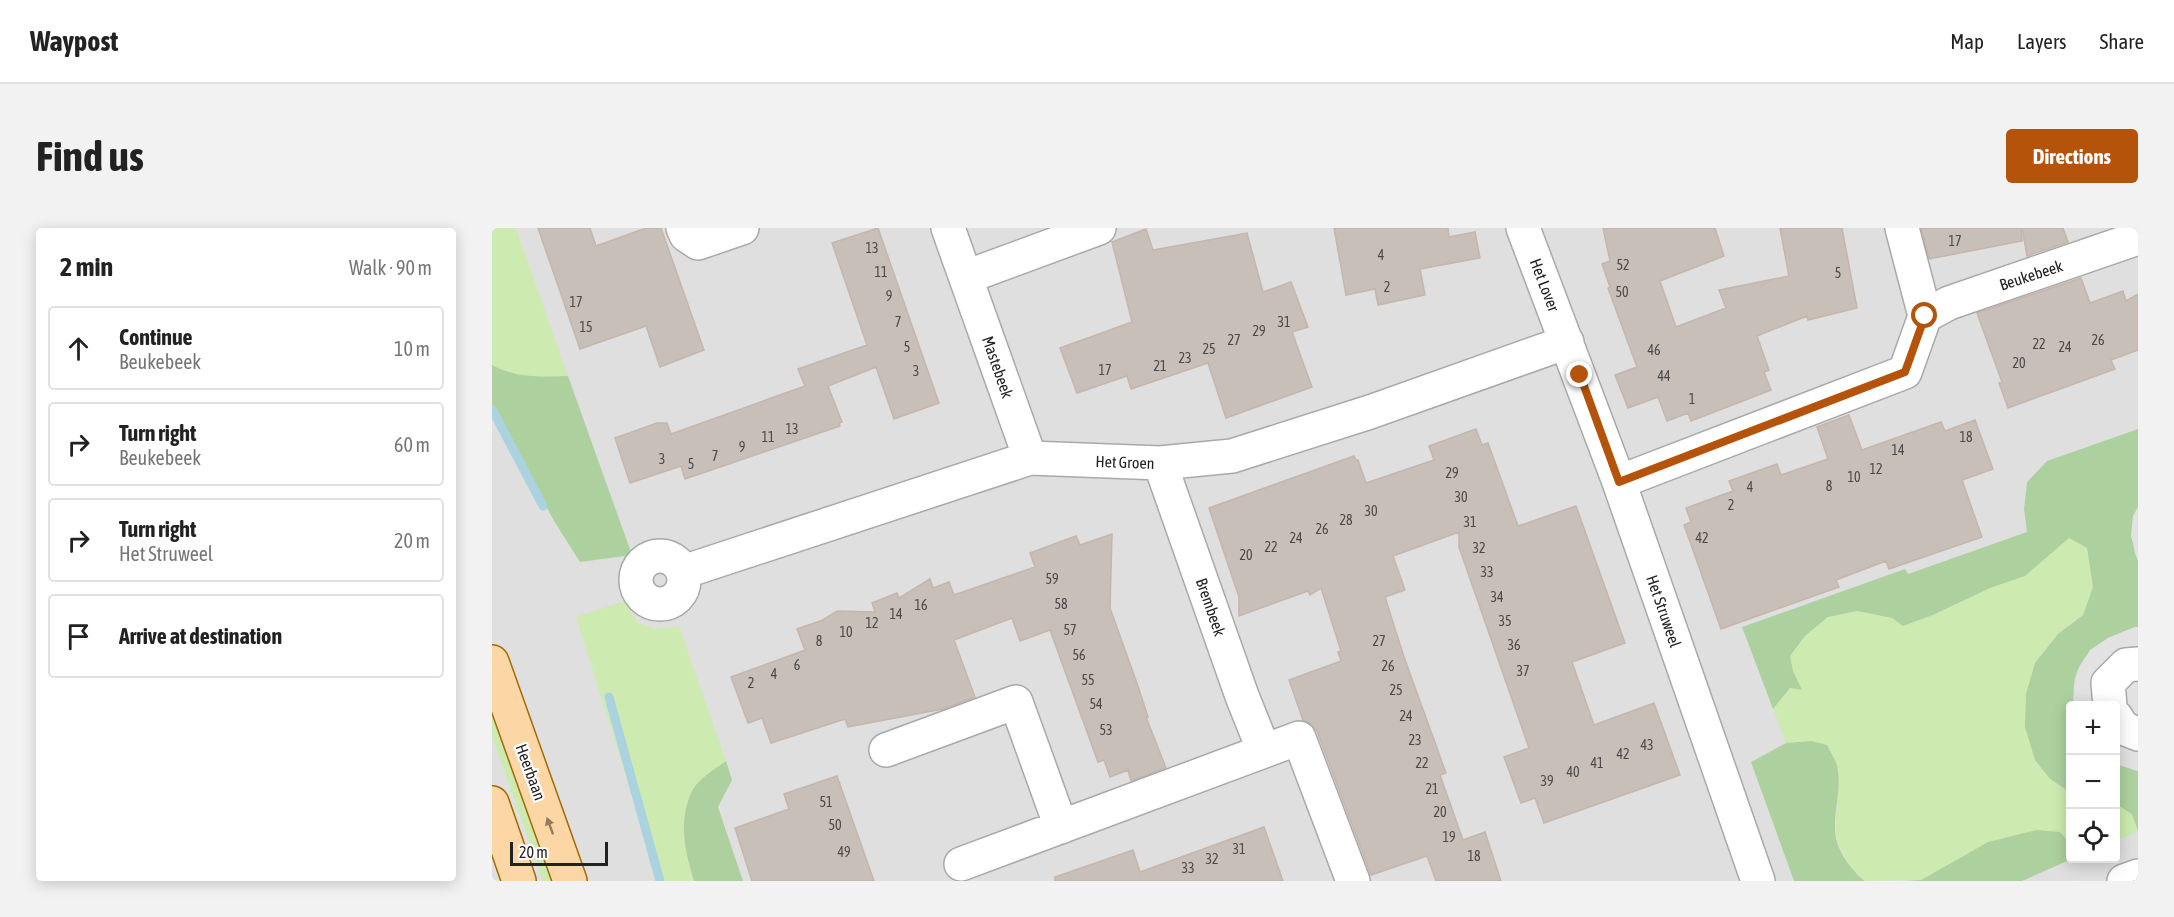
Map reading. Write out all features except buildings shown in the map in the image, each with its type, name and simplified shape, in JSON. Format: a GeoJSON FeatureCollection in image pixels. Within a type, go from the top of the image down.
{"type":"FeatureCollection","features":[{"type":"Feature","properties":{"kind":"main road","name":"Heerbaan"},"geometry":{"type":"LineString","coordinates":[[492,662],[570,881]]}},
{"type":"Feature","properties":{"kind":"main road"},"geometry":{"type":"LineString","coordinates":[[492,803],[519,881]]}},
{"type":"Feature","properties":{"kind":"street"},"geometry":{"type":"LineString","coordinates":[[683,228],[686,235],[698,243],[742,228]]}},
{"type":"Feature","properties":{"kind":"street","name":"Mastebeek"},"geometry":{"type":"LineString","coordinates":[[948,228],[1030,458]]}},
{"type":"Feature","properties":{"kind":"street"},"geometry":{"type":"LineString","coordinates":[[966,277],[1030,240],[1099,228]]}},
{"type":"Feature","properties":{"kind":"street","name":"Het Lover"},"geometry":{"type":"LineString","coordinates":[[1523,228],[1567,342]]}},
{"type":"Feature","properties":{"kind":"street"},"geometry":{"type":"LineString","coordinates":[[1619,482],[1905,372],[1925,316],[1902,228]]}},
{"type":"Feature","properties":{"kind":"street","name":"Beukebeek"},"geometry":{"type":"LineString","coordinates":[[1925,316],[1949,303],[2138,238]]}},
{"type":"Feature","properties":{"kind":"street","name":"Het Groen"},"geometry":{"type":"LineString","coordinates":[[683,572],[1030,458],[1160,463],[1232,456],[1371,412],[1567,342]]}},
{"type":"Feature","properties":{"kind":"street","name":"Het Struweel"},"geometry":{"type":"LineString","coordinates":[[1567,342],[1619,482],[1758,881]]}},
{"type":"Feature","properties":{"kind":"street","name":"Brembeek"},"geometry":{"type":"LineString","coordinates":[[1160,463],[1242,696],[1264,751]]}},
{"type":"Feature","properties":{"kind":"street"},"geometry":{"type":"LineString","coordinates":[[2110,701],[2108,683],[2126,664],[2138,664]]}},
{"type":"Feature","properties":{"kind":"street"},"geometry":{"type":"LineString","coordinates":[[886,750],[1016,702],[1061,827]]}},
{"type":"Feature","properties":{"kind":"street"},"geometry":{"type":"LineString","coordinates":[[2120,724],[2123,728],[2138,734]]}},
{"type":"Feature","properties":{"kind":"street"},"geometry":{"type":"LineString","coordinates":[[961,864],[1299,738],[1353,881]]}},
{"type":"Feature","properties":{"kind":"street"},"geometry":{"type":"LineString","coordinates":[[2124,881],[2138,876]]}},
{"type":"Feature","properties":{"kind":"shaded area"},"geometry":{"type":"Polygon","coordinates":[[[492,228],[2138,228],[2138,881],[492,881],[492,228]]]}},
{"type":"Feature","properties":{"kind":"shaded area"},"geometry":{"type":"Polygon","coordinates":[[[2138,507],[2138,561],[2131,536],[2133,516],[2138,507]]]}},
{"type":"Feature","properties":{"kind":"shaded area"},"geometry":{"type":"Polygon","coordinates":[[[2138,627],[2138,771],[2120,765],[2120,701],[2074,701],[2073,698],[2078,670],[2090,650],[2108,638],[2138,627]]]}},
{"type":"Feature","properties":{"kind":"green space"},"geometry":{"type":"Polygon","coordinates":[[[492,228],[516,228],[568,376],[519,374],[492,365],[492,228]]]}},
{"type":"Feature","properties":{"kind":"green space"},"geometry":{"type":"Polygon","coordinates":[[[492,365],[519,374],[568,376],[632,555],[580,562],[554,521],[492,405],[492,365]]]}},
{"type":"Feature","properties":{"kind":"green space"},"geometry":{"type":"Polygon","coordinates":[[[2138,429],[2138,507],[2133,534],[2138,561],[2138,627],[2109,638],[2099,645],[2083,660],[2078,670],[2075,680],[2075,701],[2066,701],[2066,789],[2050,779],[2035,760],[2025,727],[2026,694],[2035,663],[2058,634],[2083,615],[2093,587],[2087,548],[2069,538],[2025,576],[1990,588],[1933,615],[1903,626],[1892,618],[1857,611],[1828,617],[1805,636],[1790,656],[1793,671],[1802,690],[1790,688],[1773,709],[1742,627],[1905,569],[1908,574],[2027,532],[2024,509],[2027,482],[2047,461],[2138,429]]]}},
{"type":"Feature","properties":{"kind":"green space"},"geometry":{"type":"Polygon","coordinates":[[[2069,538],[2087,548],[2093,587],[2083,615],[2058,634],[2050,779],[2066,789],[2066,844],[1988,842],[1921,880],[1865,881],[1853,871],[1841,850],[1835,832],[1839,785],[1838,767],[1827,745],[1812,741],[1786,743],[1773,709],[1790,688],[1801,690],[1790,656],[1805,636],[1828,617],[1857,611],[1892,618],[1904,626],[1990,588],[2025,576],[2069,538]]]}},
{"type":"Feature","properties":{"kind":"green space"},"geometry":{"type":"Polygon","coordinates":[[[624,601],[638,623],[656,629],[679,626],[726,761],[698,783],[687,804],[684,837],[694,881],[659,881],[576,617],[624,601]]]}},
{"type":"Feature","properties":{"kind":"green space"},"geometry":{"type":"Polygon","coordinates":[[[492,698],[557,881],[543,881],[492,736],[492,698]]]}},
{"type":"Feature","properties":{"kind":"green space"},"geometry":{"type":"Polygon","coordinates":[[[1812,741],[1827,745],[1836,764],[1839,785],[1835,823],[1836,838],[1845,859],[1865,881],[1794,881],[1751,762],[1786,743],[1812,741]]]}},
{"type":"Feature","properties":{"kind":"green space"},"geometry":{"type":"Polygon","coordinates":[[[726,761],[732,780],[718,807],[743,881],[694,881],[684,837],[687,804],[697,783],[726,761]]]}},
{"type":"Feature","properties":{"kind":"green space"},"geometry":{"type":"Polygon","coordinates":[[[2120,765],[2138,771],[2138,831],[2132,814],[2120,806],[2120,765]]]}},
{"type":"Feature","properties":{"kind":"green space"},"geometry":{"type":"Polygon","coordinates":[[[2120,806],[2133,814],[2138,831],[2120,839],[2120,806]]]}},
{"type":"Feature","properties":{"kind":"green space"},"geometry":{"type":"Polygon","coordinates":[[[2036,830],[2060,832],[2066,839],[2066,862],[2022,881],[1905,881],[1921,880],[1988,842],[2036,830]]]}},
{"type":"Feature","properties":{"kind":"waterway"},"geometry":{"type":"LineString","coordinates":[[492,409],[543,506]]}},
{"type":"Feature","properties":{"kind":"waterway"},"geometry":{"type":"LineString","coordinates":[[609,697],[660,881]]}},
{"type":"Feature","properties":{"kind":"route"},"geometry":{"type":"LineString","coordinates":[[1580,375],[1619,482],[1905,372],[1925,316]]}}]}
